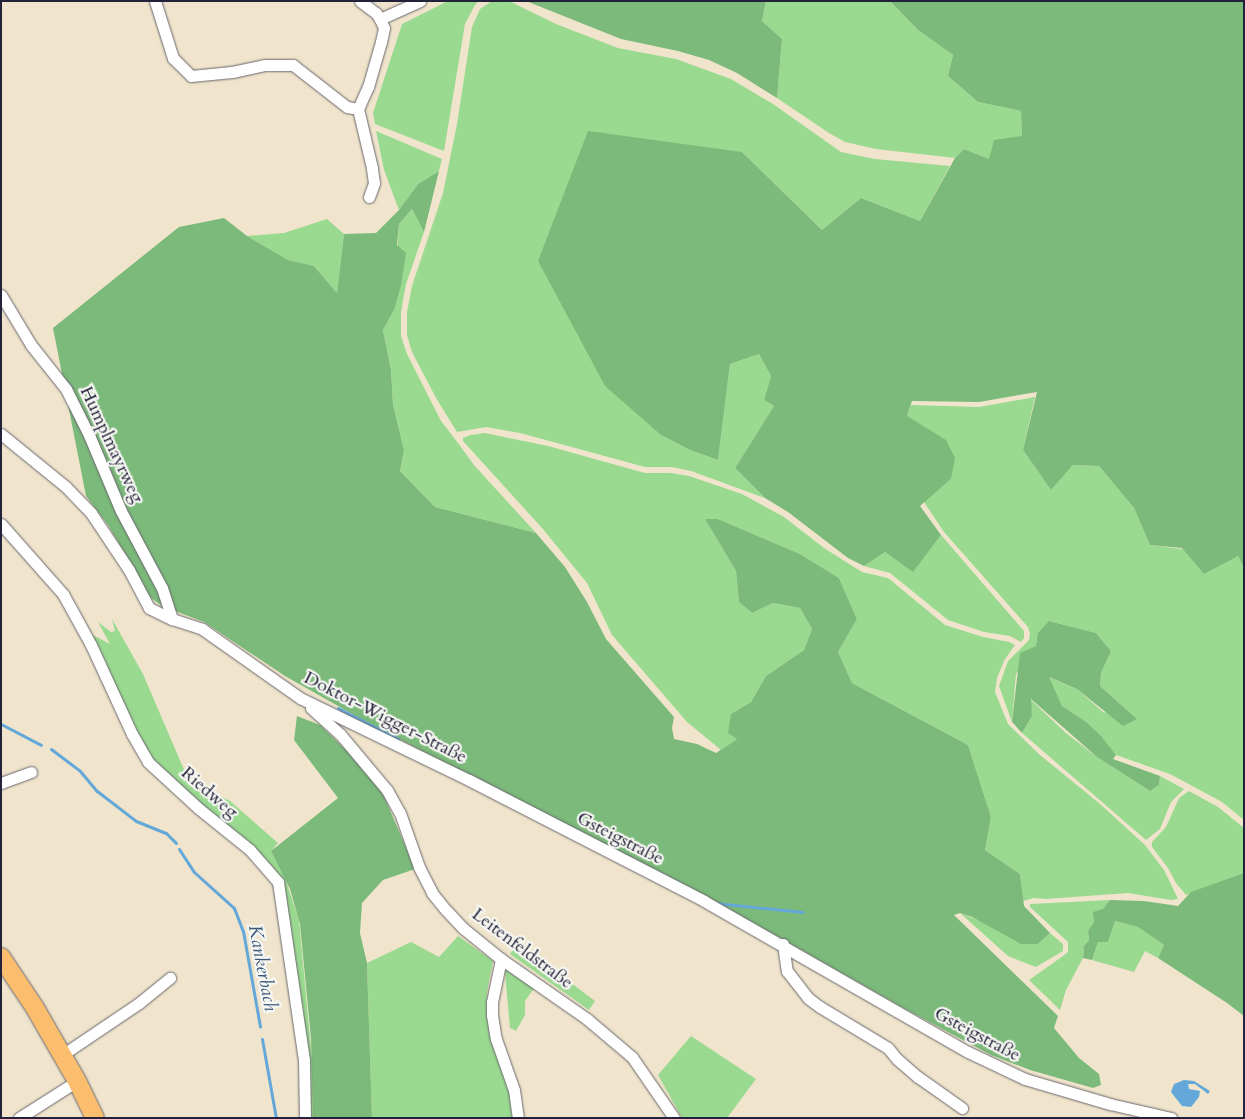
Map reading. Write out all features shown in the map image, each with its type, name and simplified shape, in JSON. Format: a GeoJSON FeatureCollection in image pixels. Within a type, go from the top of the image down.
{"type":"FeatureCollection","features":[{"type":"Feature","properties":{"kind":"main road"},"geometry":{"type":"LineString","coordinates":[[1,958],[35,1008],[77,1081],[95,1118]]}},
{"type":"Feature","properties":{"kind":"street"},"geometry":{"type":"LineString","coordinates":[[155,1],[173,58],[191,76],[232,72],[265,65],[293,66],[348,108],[358,109]]}},
{"type":"Feature","properties":{"kind":"street"},"geometry":{"type":"LineString","coordinates":[[360,1],[376,13],[384,28],[368,87],[358,109],[374,183],[369,197]]}},
{"type":"Feature","properties":{"kind":"street"},"geometry":{"type":"LineString","coordinates":[[380,19],[420,1]]}},
{"type":"Feature","properties":{"kind":"street","name":"Humplmayrweg"},"geometry":{"type":"LineString","coordinates":[[1,295],[31,345],[66,389],[89,435],[121,511],[162,588],[172,620]]}},
{"type":"Feature","properties":{"kind":"street","name":"Doktor-Wigger-Straße"},"geometry":{"type":"LineString","coordinates":[[1,434],[66,486],[91,513],[129,570],[149,608],[172,620],[202,629],[222,641],[300,698],[469,780]]}},
{"type":"Feature","properties":{"kind":"street","name":"Riedweg"},"geometry":{"type":"LineString","coordinates":[[1,524],[63,594],[91,645],[132,734],[148,762],[198,808],[256,855],[278,882],[304,1060],[304,1118]]}},
{"type":"Feature","properties":{"kind":"street","name":"Leitenfeldstraße"},"geometry":{"type":"LineString","coordinates":[[300,698],[340,734],[387,790],[400,813],[432,893],[464,929],[501,959],[587,1019],[632,1057],[674,1118]]}},
{"type":"Feature","properties":{"kind":"street"},"geometry":{"type":"LineString","coordinates":[[1,783],[31,772]]}},
{"type":"Feature","properties":{"kind":"street","name":"Gsteigstraße"},"geometry":{"type":"LineString","coordinates":[[469,780],[704,900],[968,1052],[1025,1080],[1110,1104],[1171,1118]]}},
{"type":"Feature","properties":{"kind":"street"},"geometry":{"type":"LineString","coordinates":[[783,944],[787,970],[808,998],[888,1048],[897,1059],[918,1077],[962,1108]]}},
{"type":"Feature","properties":{"kind":"street"},"geometry":{"type":"LineString","coordinates":[[501,959],[493,995],[492,1015],[496,1039],[514,1090],[518,1118]]}},
{"type":"Feature","properties":{"kind":"street"},"geometry":{"type":"LineString","coordinates":[[62,1055],[139,1003],[170,978]]}},
{"type":"Feature","properties":{"kind":"street"},"geometry":{"type":"LineString","coordinates":[[19,1118],[77,1081]]}},
{"type":"Feature","properties":{"kind":"green space"},"geometry":{"type":"Polygon","coordinates":[[[448,1],[479,1],[465,24],[444,151],[375,124],[373,113],[402,24],[448,1]]]}},
{"type":"Feature","properties":{"kind":"green space"},"geometry":{"type":"Polygon","coordinates":[[[492,1],[509,1],[556,24],[618,48],[676,59],[731,79],[773,104],[841,152],[875,159],[950,166],[920,221],[861,198],[822,230],[742,152],[661,435],[690,450],[718,460],[730,364],[759,354],[771,376],[764,400],[774,406],[735,468],[765,498],[691,471],[672,467],[645,467],[520,433],[486,427],[457,432],[436,398],[412,352],[407,335],[407,312],[412,286],[443,193],[457,124],[472,27],[480,9],[492,1]]]}},
{"type":"Feature","properties":{"kind":"green space"},"geometry":{"type":"Polygon","coordinates":[[[526,1],[766,1],[762,21],[782,39],[777,98],[737,73],[709,60],[678,51],[621,39],[526,1]]]}},
{"type":"Feature","properties":{"kind":"green space"},"geometry":{"type":"Polygon","coordinates":[[[766,1],[890,1],[918,30],[953,55],[948,76],[978,102],[1021,111],[1022,136],[989,159],[964,149],[955,158],[876,149],[845,142],[777,98],[782,39],[762,21],[766,1]]]}},
{"type":"Feature","properties":{"kind":"green space"},"geometry":{"type":"Polygon","coordinates":[[[890,1],[1244,1],[1244,568],[1238,556],[1204,574],[1182,548],[1150,545],[1134,508],[1099,466],[1073,465],[1051,490],[1023,450],[1037,392],[979,402],[912,401],[907,416],[946,440],[955,458],[951,479],[920,506],[941,535],[913,572],[885,552],[864,566],[848,558],[788,512],[765,498],[735,468],[774,406],[764,400],[771,376],[759,354],[730,364],[718,460],[690,450],[661,435],[605,386],[538,261],[588,131],[742,152],[822,230],[861,198],[920,221],[955,158],[964,149],[989,159],[994,140],[1022,136],[1021,111],[978,102],[948,76],[953,55],[918,30],[890,1]]]}},
{"type":"Feature","properties":{"kind":"green space"},"geometry":{"type":"Polygon","coordinates":[[[376,131],[442,159],[439,171],[418,184],[399,210],[384,170],[376,131]]]}},
{"type":"Feature","properties":{"kind":"green space"},"geometry":{"type":"Polygon","coordinates":[[[439,171],[424,232],[412,209],[399,224],[397,245],[406,253],[401,285],[394,310],[383,330],[391,370],[393,405],[404,450],[400,471],[435,507],[536,533],[565,567],[587,602],[606,639],[674,717],[672,728],[674,739],[697,744],[716,753],[737,739],[728,733],[731,714],[751,702],[766,676],[804,650],[812,629],[800,608],[773,603],[752,613],[739,602],[736,571],[705,519],[718,519],[800,554],[839,578],[857,619],[838,652],[852,683],[968,745],[991,817],[985,850],[1020,874],[1024,906],[1050,933],[1038,944],[1021,944],[972,917],[960,913],[954,915],[1058,1016],[1054,1028],[1079,1058],[1099,1074],[1101,1085],[1093,1088],[1030,1070],[991,1055],[771,933],[361,719],[285,676],[204,622],[162,606],[151,598],[108,525],[86,496],[53,328],[179,227],[224,218],[247,236],[288,260],[314,266],[337,293],[344,234],[376,233],[399,210],[418,184],[439,171]]]}},
{"type":"Feature","properties":{"kind":"green space"},"geometry":{"type":"Polygon","coordinates":[[[412,209],[424,232],[406,284],[401,312],[401,336],[407,354],[441,421],[474,465],[536,533],[435,507],[400,471],[404,450],[393,405],[391,370],[383,330],[394,310],[399,224],[412,209]]]}},
{"type":"Feature","properties":{"kind":"green space"},"geometry":{"type":"Polygon","coordinates":[[[327,219],[344,234],[337,293],[314,266],[288,260],[247,236],[284,233],[327,219]]]}},
{"type":"Feature","properties":{"kind":"green space"},"geometry":{"type":"Polygon","coordinates":[[[1035,397],[1023,450],[1051,490],[1073,465],[1099,466],[1134,508],[1150,545],[1238,556],[1244,568],[1244,820],[1222,802],[1170,774],[1116,755],[1085,721],[1062,706],[1048,677],[1077,689],[1103,712],[1137,719],[1100,686],[1101,673],[1111,651],[1096,633],[1049,621],[1036,646],[1016,674],[1012,722],[999,686],[1008,661],[1029,640],[1028,627],[944,532],[924,502],[951,479],[907,416],[911,405],[979,407],[1035,397]]]}},
{"type":"Feature","properties":{"kind":"green space"},"geometry":{"type":"Polygon","coordinates":[[[485,433],[548,446],[645,473],[671,473],[689,476],[742,494],[784,517],[824,548],[862,572],[888,578],[945,625],[1015,645],[1005,659],[997,678],[995,692],[1008,724],[1040,755],[1099,803],[1145,845],[1164,870],[1178,899],[1171,900],[1128,893],[1046,899],[1034,898],[1023,901],[1020,874],[985,850],[991,817],[968,745],[852,683],[838,652],[857,619],[839,578],[800,554],[718,519],[705,519],[736,571],[739,602],[752,613],[773,603],[800,608],[812,629],[804,650],[766,676],[751,702],[731,714],[737,739],[721,750],[687,722],[612,635],[587,583],[542,528],[463,441],[463,438],[471,435],[485,433]]]}},
{"type":"Feature","properties":{"kind":"green space"},"geometry":{"type":"Polygon","coordinates":[[[941,535],[1024,631],[1024,638],[1021,642],[1010,636],[984,632],[948,620],[890,573],[864,566],[885,552],[913,571],[941,535]]]}},
{"type":"Feature","properties":{"kind":"green space"},"geometry":{"type":"Polygon","coordinates":[[[112,619],[143,674],[185,772],[204,788],[230,801],[278,843],[271,851],[285,878],[299,920],[312,1059],[313,1118],[307,1118],[283,882],[178,786],[143,749],[87,632],[110,644],[98,622],[111,632],[115,631],[112,619]]]}},
{"type":"Feature","properties":{"kind":"green space"},"geometry":{"type":"Polygon","coordinates":[[[1049,621],[1096,633],[1111,651],[1101,673],[1100,686],[1137,719],[1123,726],[1077,689],[1049,677],[1062,706],[1085,721],[1101,736],[1116,755],[1113,759],[1160,776],[1159,785],[1150,791],[1097,757],[1031,699],[1032,716],[1022,733],[1012,722],[1020,653],[1036,646],[1038,633],[1049,621]]]}},
{"type":"Feature","properties":{"kind":"green space"},"geometry":{"type":"Polygon","coordinates":[[[1030,699],[1066,733],[1097,757],[1150,791],[1159,785],[1160,776],[1184,789],[1171,802],[1160,829],[1146,840],[1022,733],[1032,716],[1030,699]]]}},
{"type":"Feature","properties":{"kind":"green space"},"geometry":{"type":"Polygon","coordinates":[[[297,716],[320,725],[368,771],[384,796],[415,869],[383,880],[362,903],[360,933],[367,963],[372,1118],[313,1118],[311,1038],[300,924],[290,889],[271,851],[338,798],[294,740],[297,716]]]}},
{"type":"Feature","properties":{"kind":"green space"},"geometry":{"type":"Polygon","coordinates":[[[1189,791],[1218,807],[1244,828],[1244,873],[1186,895],[1152,847],[1152,842],[1166,827],[1179,798],[1189,791]]]}},
{"type":"Feature","properties":{"kind":"green space"},"geometry":{"type":"Polygon","coordinates":[[[1244,873],[1244,1016],[1158,958],[1164,945],[1138,927],[1115,921],[1108,942],[1098,942],[1092,960],[1083,958],[1084,946],[1089,940],[1088,931],[1094,922],[1093,912],[1103,909],[1110,900],[1144,901],[1178,906],[1191,892],[1244,873]]]}},
{"type":"Feature","properties":{"kind":"green space"},"geometry":{"type":"Polygon","coordinates":[[[1110,900],[1088,931],[1089,940],[1084,946],[1083,958],[1066,990],[1060,1010],[1029,980],[1068,952],[1068,942],[1030,907],[1030,904],[1110,900]]]}},
{"type":"Feature","properties":{"kind":"green space"},"geometry":{"type":"Polygon","coordinates":[[[960,913],[1038,944],[1050,933],[1063,944],[1063,951],[1036,967],[1008,956],[960,913]]]}},
{"type":"Feature","properties":{"kind":"green space"},"geometry":{"type":"Polygon","coordinates":[[[1115,921],[1138,927],[1164,945],[1158,958],[1145,951],[1134,972],[1092,960],[1098,942],[1108,942],[1115,921]]]}},
{"type":"Feature","properties":{"kind":"green space"},"geometry":{"type":"Polygon","coordinates":[[[458,936],[493,961],[487,992],[488,1016],[510,1094],[512,1118],[372,1118],[367,963],[411,942],[439,957],[458,936]]]}},
{"type":"Feature","properties":{"kind":"green space"},"geometry":{"type":"Polygon","coordinates":[[[518,943],[595,1001],[589,1010],[510,954],[518,943]]]}},
{"type":"Feature","properties":{"kind":"green space"},"geometry":{"type":"Polygon","coordinates":[[[507,968],[535,987],[525,1001],[525,1015],[516,1031],[510,1028],[505,973],[507,968]]]}},
{"type":"Feature","properties":{"kind":"green space"},"geometry":{"type":"Polygon","coordinates":[[[691,1036],[756,1079],[727,1118],[682,1118],[658,1075],[691,1036]]]}},
{"type":"Feature","properties":{"kind":"water"},"geometry":{"type":"Polygon","coordinates":[[[1184,1080],[1194,1081],[1210,1091],[1208,1094],[1195,1084],[1188,1084],[1189,1089],[1200,1091],[1199,1097],[1191,1107],[1182,1106],[1171,1092],[1174,1084],[1184,1080]]]}},
{"type":"Feature","properties":{"kind":"waterway"},"geometry":{"type":"LineString","coordinates":[[338,708],[398,739]]}},
{"type":"Feature","properties":{"kind":"waterway","name":"Kankerbach"},"geometry":{"type":"LineString","coordinates":[[1,724],[41,745]]}},
{"type":"Feature","properties":{"kind":"waterway","name":"Kankerbach"},"geometry":{"type":"LineString","coordinates":[[51,749],[80,771],[97,791],[136,821],[166,833],[176,843]]}},
{"type":"Feature","properties":{"kind":"waterway","name":"Kankerbach"},"geometry":{"type":"LineString","coordinates":[[179,849],[194,872],[234,908],[243,931],[260,1026]]}},
{"type":"Feature","properties":{"kind":"waterway"},"geometry":{"type":"LineString","coordinates":[[715,903],[803,912]]}},
{"type":"Feature","properties":{"kind":"waterway","name":"Kankerbach"},"geometry":{"type":"LineString","coordinates":[[262,1039],[276,1118]]}}]}
